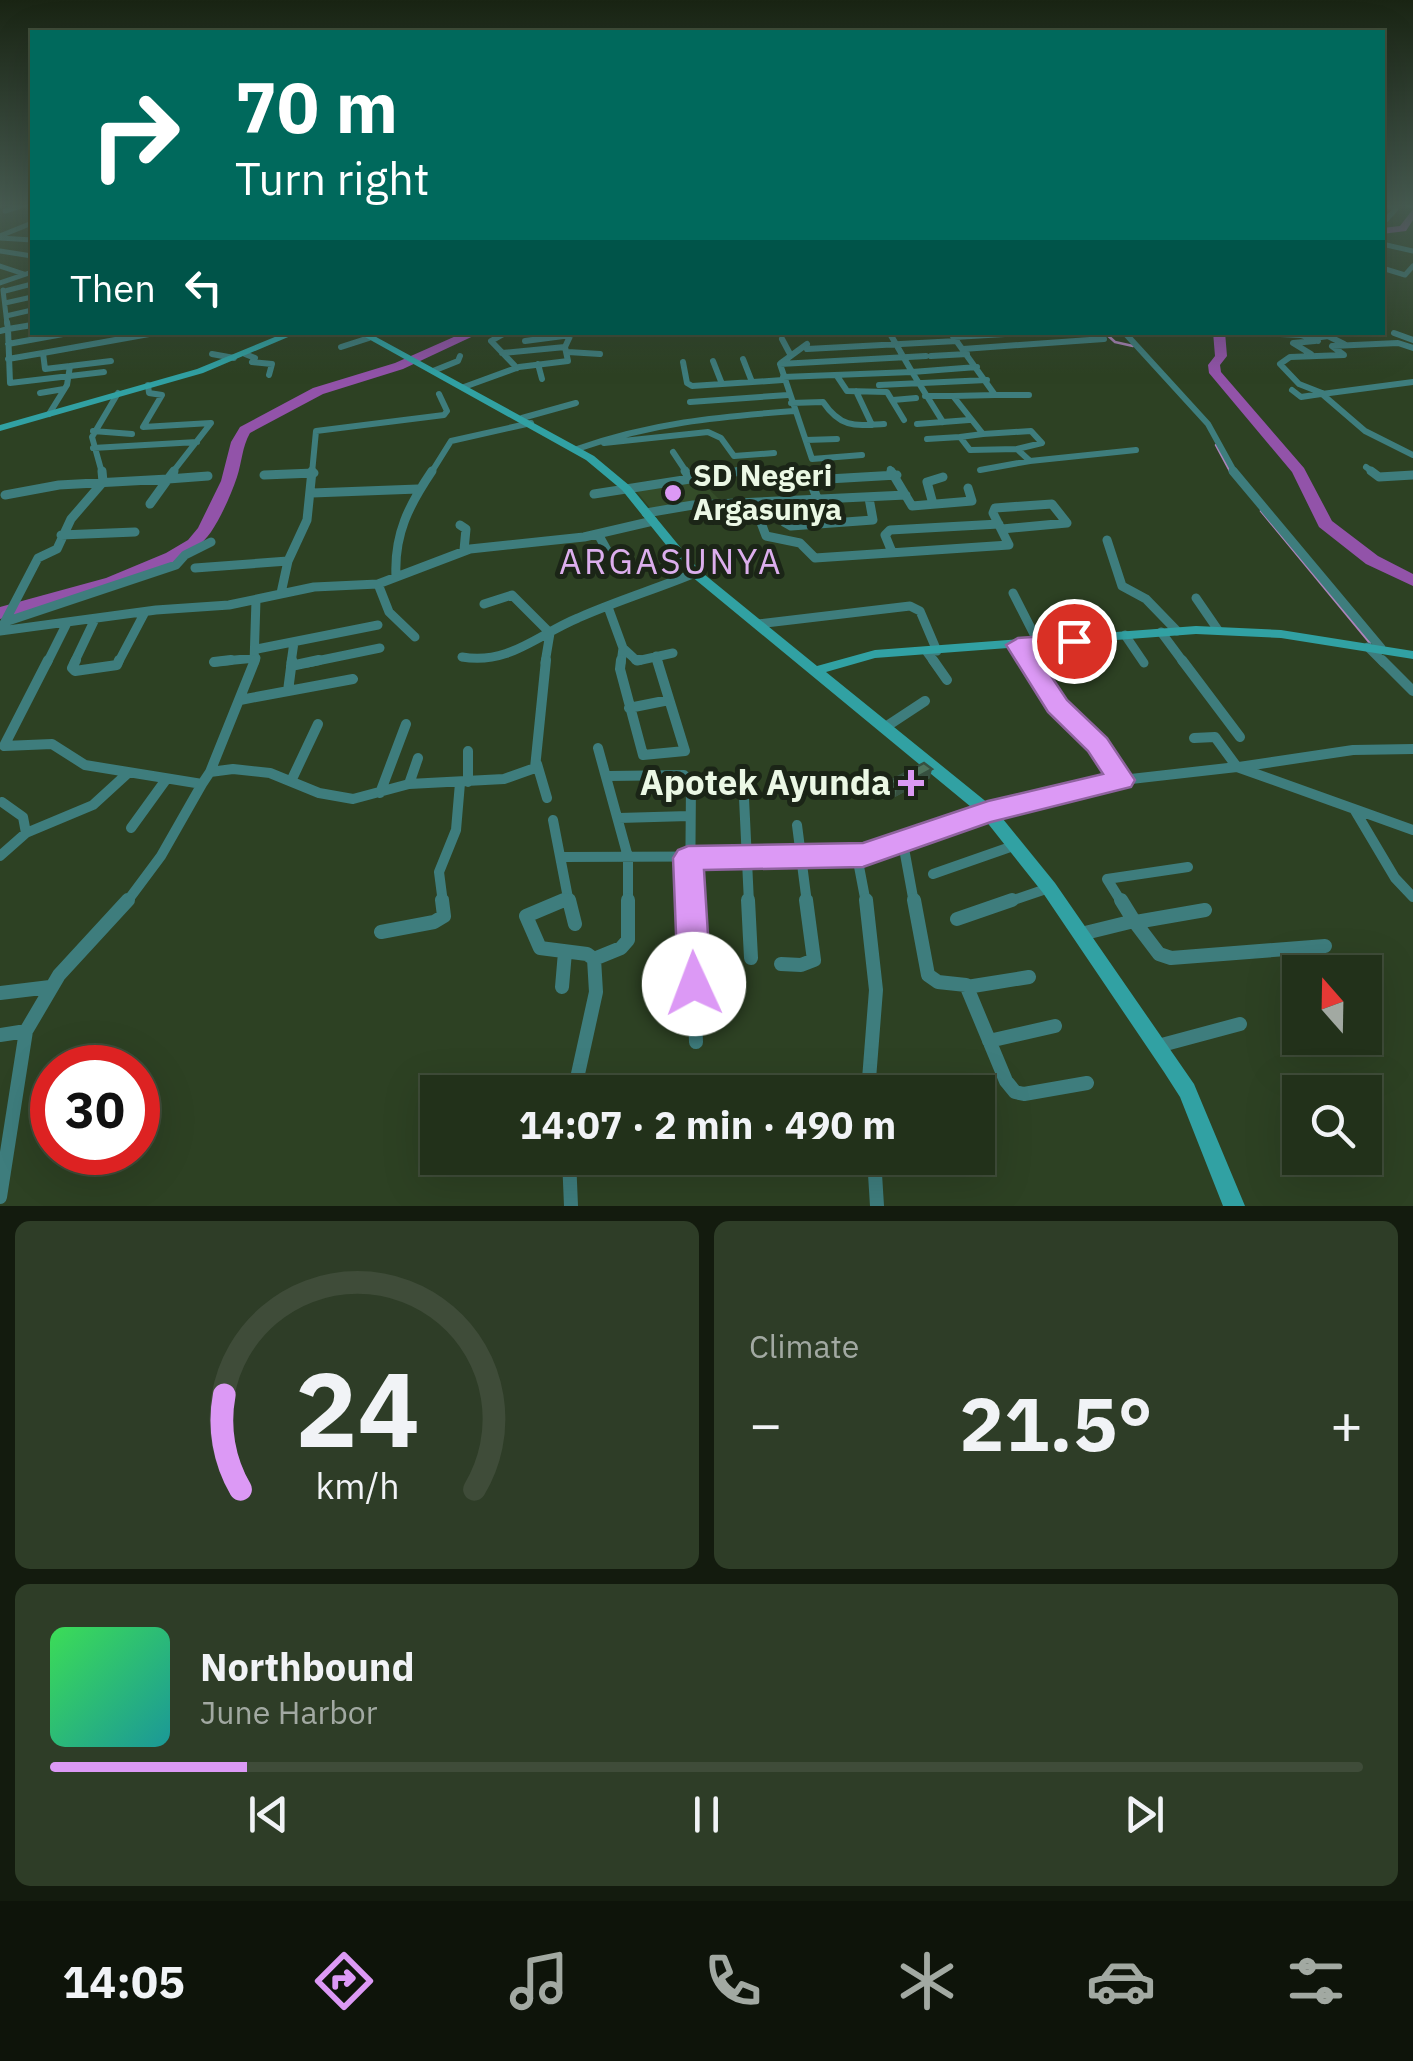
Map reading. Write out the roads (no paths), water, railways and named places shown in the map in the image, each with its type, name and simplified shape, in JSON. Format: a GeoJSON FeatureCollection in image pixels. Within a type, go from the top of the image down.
{"type":"FeatureCollection","features":[{"type":"Feature","properties":{"kind":"street"},"geometry":{"type":"LineString","coordinates":[[0,266],[25,274]]}},
{"type":"Feature","properties":{"kind":"street"},"geometry":{"type":"LineString","coordinates":[[1385,268],[1410,271]]}},
{"type":"Feature","properties":{"kind":"street"},"geometry":{"type":"LineString","coordinates":[[1395,279],[1410,271]]}},
{"type":"Feature","properties":{"kind":"street"},"geometry":{"type":"LineString","coordinates":[[2,288],[25,274]]}},
{"type":"Feature","properties":{"kind":"street"},"geometry":{"type":"LineString","coordinates":[[2,288],[30,284]]}},
{"type":"Feature","properties":{"kind":"street"},"geometry":{"type":"LineString","coordinates":[[2,288],[10,383],[104,372]]}},
{"type":"Feature","properties":{"kind":"street"},"geometry":{"type":"LineString","coordinates":[[5,303],[30,297]]}},
{"type":"Feature","properties":{"kind":"street"},"geometry":{"type":"LineString","coordinates":[[4,316],[30,310]]}},
{"type":"Feature","properties":{"kind":"street"},"geometry":{"type":"LineString","coordinates":[[4,330],[30,325]]}},
{"type":"Feature","properties":{"kind":"street"},"geometry":{"type":"LineString","coordinates":[[1394,334],[1413,344]]}},
{"type":"Feature","properties":{"kind":"street"},"geometry":{"type":"LineString","coordinates":[[8,344],[58,335]]}},
{"type":"Feature","properties":{"kind":"street"},"geometry":{"type":"LineString","coordinates":[[8,359],[143,335]]}},
{"type":"Feature","properties":{"kind":"street"},"geometry":{"type":"LineString","coordinates":[[0,428],[240,357],[280,335]]}},
{"type":"Feature","properties":{"kind":"street"},"geometry":{"type":"LineString","coordinates":[[341,347],[364,335],[576,449],[626,488],[695,573],[988,812],[1048,888],[1187,1091],[1234,1206]]}},
{"type":"Feature","properties":{"kind":"street"},"geometry":{"type":"LineString","coordinates":[[501,335],[492,340],[518,368]]}},
{"type":"Feature","properties":{"kind":"street"},"geometry":{"type":"LineString","coordinates":[[525,341],[565,335]]}},
{"type":"Feature","properties":{"kind":"street"},"geometry":{"type":"LineString","coordinates":[[464,387],[518,368],[568,360],[566,350],[572,335]]}},
{"type":"Feature","properties":{"kind":"street"},"geometry":{"type":"LineString","coordinates":[[888,335],[923,384]]}},
{"type":"Feature","properties":{"kind":"street"},"geometry":{"type":"LineString","coordinates":[[781,362],[808,346],[958,343],[1019,335]]}},
{"type":"Feature","properties":{"kind":"street"},"geometry":{"type":"LineString","coordinates":[[781,362],[928,356],[958,343],[991,347],[1104,339],[1101,335]]}},
{"type":"Feature","properties":{"kind":"street"},"geometry":{"type":"LineString","coordinates":[[1127,335],[1201,414],[1231,468],[1255,500],[1413,691]]}},
{"type":"Feature","properties":{"kind":"street"},"geometry":{"type":"LineString","coordinates":[[1280,335],[1314,354]]}},
{"type":"Feature","properties":{"kind":"street"},"geometry":{"type":"LineString","coordinates":[[1288,335],[1328,336],[1346,345]]}},
{"type":"Feature","properties":{"kind":"street"},"geometry":{"type":"LineString","coordinates":[[1292,343],[1318,340],[1314,338]]}},
{"type":"Feature","properties":{"kind":"street"},"geometry":{"type":"LineString","coordinates":[[782,339],[790,354]]}},
{"type":"Feature","properties":{"kind":"street"},"geometry":{"type":"LineString","coordinates":[[1093,340],[1101,349]]}},
{"type":"Feature","properties":{"kind":"street"},"geometry":{"type":"LineString","coordinates":[[1066,342],[1074,350]]}},
{"type":"Feature","properties":{"kind":"street"},"geometry":{"type":"LineString","coordinates":[[958,343],[996,395]]}},
{"type":"Feature","properties":{"kind":"street"},"geometry":{"type":"LineString","coordinates":[[1040,344],[1048,352]]}},
{"type":"Feature","properties":{"kind":"street"},"geometry":{"type":"LineString","coordinates":[[1413,344],[1332,346],[1344,356],[1289,357],[1279,366],[1295,376],[1299,384],[1322,394],[1365,431],[1413,455]]}},
{"type":"Feature","properties":{"kind":"street"},"geometry":{"type":"LineString","coordinates":[[1016,345],[1023,354]]}},
{"type":"Feature","properties":{"kind":"street"},"geometry":{"type":"LineString","coordinates":[[991,347],[997,356]]}},
{"type":"Feature","properties":{"kind":"street"},"geometry":{"type":"LineString","coordinates":[[502,353],[566,350],[600,354]]}},
{"type":"Feature","properties":{"kind":"street"},"geometry":{"type":"LineString","coordinates":[[43,353],[45,369],[112,361]]}},
{"type":"Feature","properties":{"kind":"street"},"geometry":{"type":"LineString","coordinates":[[212,354],[255,358],[252,362],[272,364],[269,375]]}},
{"type":"Feature","properties":{"kind":"street"},"geometry":{"type":"LineString","coordinates":[[429,369],[458,361],[460,356]]}},
{"type":"Feature","properties":{"kind":"street"},"geometry":{"type":"LineString","coordinates":[[744,358],[752,382]]}},
{"type":"Feature","properties":{"kind":"street"},"geometry":{"type":"LineString","coordinates":[[713,361],[722,384]]}},
{"type":"Feature","properties":{"kind":"street"},"geometry":{"type":"LineString","coordinates":[[682,362],[690,385],[977,367]]}},
{"type":"Feature","properties":{"kind":"street"},"geometry":{"type":"LineString","coordinates":[[781,362],[783,379],[806,440],[818,501]]}},
{"type":"Feature","properties":{"kind":"street"},"geometry":{"type":"LineString","coordinates":[[538,364],[542,379]]}},
{"type":"Feature","properties":{"kind":"street"},"geometry":{"type":"LineString","coordinates":[[49,414],[64,389],[70,366]]}},
{"type":"Feature","properties":{"kind":"street"},"geometry":{"type":"LineString","coordinates":[[837,376],[842,388],[884,391],[904,420]]}},
{"type":"Feature","properties":{"kind":"street"},"geometry":{"type":"LineString","coordinates":[[878,384],[987,380]]}},
{"type":"Feature","properties":{"kind":"street"},"geometry":{"type":"LineString","coordinates":[[1292,390],[1300,397],[1413,382]]}},
{"type":"Feature","properties":{"kind":"street"},"geometry":{"type":"LineString","coordinates":[[921,397],[923,384]]}},
{"type":"Feature","properties":{"kind":"street"},"geometry":{"type":"LineString","coordinates":[[148,385],[150,394],[162,395],[143,427],[210,423],[150,504]]}},
{"type":"Feature","properties":{"kind":"street"},"geometry":{"type":"LineString","coordinates":[[40,393],[64,389]]}},
{"type":"Feature","properties":{"kind":"street"},"geometry":{"type":"LineString","coordinates":[[856,391],[872,425]]}},
{"type":"Feature","properties":{"kind":"street"},"geometry":{"type":"LineString","coordinates":[[4,618],[38,558],[56,550],[61,535],[103,482],[103,467],[93,448],[93,431],[118,392]]}},
{"type":"Feature","properties":{"kind":"street"},"geometry":{"type":"LineString","coordinates":[[316,431],[444,414],[447,412],[439,394]]}},
{"type":"Feature","properties":{"kind":"street"},"geometry":{"type":"LineString","coordinates":[[893,400],[1029,395]]}},
{"type":"Feature","properties":{"kind":"street"},"geometry":{"type":"LineString","coordinates":[[953,396],[983,434]]}},
{"type":"Feature","properties":{"kind":"street"},"geometry":{"type":"LineString","coordinates":[[921,397],[943,422]]}},
{"type":"Feature","properties":{"kind":"street"},"geometry":{"type":"LineString","coordinates":[[690,402],[823,402],[839,426],[884,424]]}},
{"type":"Feature","properties":{"kind":"street"},"geometry":{"type":"LineString","coordinates":[[396,576],[392,551],[398,530],[418,489],[451,440],[526,421],[576,403]]}},
{"type":"Feature","properties":{"kind":"street"},"geometry":{"type":"LineString","coordinates":[[596,444],[620,432],[791,403]]}},
{"type":"Feature","properties":{"kind":"street"},"geometry":{"type":"LineString","coordinates":[[281,593],[288,560],[307,520],[318,418]]}},
{"type":"Feature","properties":{"kind":"street"},"geometry":{"type":"LineString","coordinates":[[917,424],[970,420]]}},
{"type":"Feature","properties":{"kind":"street"},"geometry":{"type":"LineString","coordinates":[[662,425],[668,434]]}},
{"type":"Feature","properties":{"kind":"street"},"geometry":{"type":"LineString","coordinates":[[447,429],[451,440]]}},
{"type":"Feature","properties":{"kind":"street"},"geometry":{"type":"LineString","coordinates":[[93,431],[132,434]]}},
{"type":"Feature","properties":{"kind":"street"},"geometry":{"type":"LineString","coordinates":[[926,439],[1031,431],[1042,443],[1017,449],[972,451],[960,437]]}},
{"type":"Feature","properties":{"kind":"street"},"geometry":{"type":"LineString","coordinates":[[576,449],[668,434],[712,433],[722,438],[736,457],[774,453]]}},
{"type":"Feature","properties":{"kind":"street"},"geometry":{"type":"LineString","coordinates":[[806,440],[836,440]]}},
{"type":"Feature","properties":{"kind":"street"},"geometry":{"type":"LineString","coordinates":[[93,448],[197,442]]}},
{"type":"Feature","properties":{"kind":"street"},"geometry":{"type":"LineString","coordinates":[[1017,449],[1030,462]]}},
{"type":"Feature","properties":{"kind":"street"},"geometry":{"type":"LineString","coordinates":[[980,470],[1136,450]]}},
{"type":"Feature","properties":{"kind":"street"},"geometry":{"type":"LineString","coordinates":[[673,452],[690,478]]}},
{"type":"Feature","properties":{"kind":"street"},"geometry":{"type":"LineString","coordinates":[[811,465],[862,455]]}},
{"type":"Feature","properties":{"kind":"street"},"geometry":{"type":"LineString","coordinates":[[1366,467],[1376,477],[1413,475]]}},
{"type":"Feature","properties":{"kind":"street"},"geometry":{"type":"LineString","coordinates":[[594,494],[747,470]]}},
{"type":"Feature","properties":{"kind":"street"},"geometry":{"type":"LineString","coordinates":[[264,475],[314,472]]}},
{"type":"Feature","properties":{"kind":"street"},"geometry":{"type":"LineString","coordinates":[[811,480],[893,472],[917,516]]}},
{"type":"Feature","properties":{"kind":"street"},"geometry":{"type":"LineString","coordinates":[[5,495],[103,482],[208,476]]}},
{"type":"Feature","properties":{"kind":"street"},"geometry":{"type":"LineString","coordinates":[[1401,476],[1413,484]]}},
{"type":"Feature","properties":{"kind":"street"},"geometry":{"type":"LineString","coordinates":[[933,504],[927,482],[943,477]]}},
{"type":"Feature","properties":{"kind":"street"},"geometry":{"type":"LineString","coordinates":[[912,506],[972,501],[968,488]]}},
{"type":"Feature","properties":{"kind":"street"},"geometry":{"type":"LineString","coordinates":[[312,492],[418,489]]}},
{"type":"Feature","properties":{"kind":"street"},"geometry":{"type":"LineString","coordinates":[[4,618],[67,623],[256,600],[331,585],[378,584],[464,550],[598,534],[693,505],[906,495]]}},
{"type":"Feature","properties":{"kind":"street"},"geometry":{"type":"LineString","coordinates":[[781,503],[784,522],[789,526],[831,524],[873,520],[868,498]]}},
{"type":"Feature","properties":{"kind":"street"},"geometry":{"type":"LineString","coordinates":[[754,504],[766,536],[793,539],[811,550],[817,570]]}},
{"type":"Feature","properties":{"kind":"street"},"geometry":{"type":"LineString","coordinates":[[815,558],[1010,545],[1001,526],[992,509],[1050,504],[1056,506],[1067,523],[1001,526],[890,530],[884,535],[892,552]]}},
{"type":"Feature","properties":{"kind":"street"},"geometry":{"type":"LineString","coordinates":[[460,525],[466,529],[464,550]]}},
{"type":"Feature","properties":{"kind":"street"},"geometry":{"type":"LineString","coordinates":[[61,535],[134,532]]}},
{"type":"Feature","properties":{"kind":"street"},"geometry":{"type":"LineString","coordinates":[[598,534],[608,552]]}},
{"type":"Feature","properties":{"kind":"street"},"geometry":{"type":"LineString","coordinates":[[1108,540],[1122,586],[1146,599],[1240,737]]}},
{"type":"Feature","properties":{"kind":"street"},"geometry":{"type":"LineString","coordinates":[[4,618],[176,565],[185,555],[211,542]]}},
{"type":"Feature","properties":{"kind":"street"},"geometry":{"type":"LineString","coordinates":[[196,568],[288,560]]}},
{"type":"Feature","properties":{"kind":"street"},"geometry":{"type":"LineString","coordinates":[[462,657],[478,662],[524,650],[608,607],[695,573]]}},
{"type":"Feature","properties":{"kind":"street"},"geometry":{"type":"LineString","coordinates":[[378,584],[393,618],[415,637]]}},
{"type":"Feature","properties":{"kind":"street"},"geometry":{"type":"LineString","coordinates":[[1013,592],[1039,644]]}},
{"type":"Feature","properties":{"kind":"street"},"geometry":{"type":"LineString","coordinates":[[484,604],[513,596],[550,634]]}},
{"type":"Feature","properties":{"kind":"street"},"geometry":{"type":"LineString","coordinates":[[1196,598],[1218,630]]}},
{"type":"Feature","properties":{"kind":"street"},"geometry":{"type":"LineString","coordinates":[[0,1196],[26,1031],[50,987],[76,952],[129,900],[174,840],[210,772],[256,654],[256,600]]}},
{"type":"Feature","properties":{"kind":"street"},"geometry":{"type":"LineString","coordinates":[[758,624],[910,606],[920,611],[932,652],[946,680]]}},
{"type":"Feature","properties":{"kind":"street"},"geometry":{"type":"LineString","coordinates":[[608,607],[622,648],[620,670],[643,755],[685,751],[656,656]]}},
{"type":"Feature","properties":{"kind":"street"},"geometry":{"type":"LineString","coordinates":[[95,619],[72,668],[76,671],[109,668],[120,662],[145,612]]}},
{"type":"Feature","properties":{"kind":"street"},"geometry":{"type":"LineString","coordinates":[[67,623],[3,745],[62,746],[85,765],[202,784]]}},
{"type":"Feature","properties":{"kind":"street"},"geometry":{"type":"LineString","coordinates":[[214,662],[378,624]]}},
{"type":"Feature","properties":{"kind":"street"},"geometry":{"type":"LineString","coordinates":[[814,671],[876,654],[1218,630],[1413,654]]}},
{"type":"Feature","properties":{"kind":"street"},"geometry":{"type":"LineString","coordinates":[[548,798],[537,764],[537,719],[550,634]]}},
{"type":"Feature","properties":{"kind":"street"},"geometry":{"type":"LineString","coordinates":[[1125,635],[1144,662]]}},
{"type":"Feature","properties":{"kind":"street"},"geometry":{"type":"LineString","coordinates":[[288,691],[294,642]]}},
{"type":"Feature","properties":{"kind":"street"},"geometry":{"type":"LineString","coordinates":[[1018,645],[1058,706],[1097,744],[1122,780]]}},
{"type":"Feature","properties":{"kind":"street"},"geometry":{"type":"LineString","coordinates":[[291,666],[380,648]]}},
{"type":"Feature","properties":{"kind":"street"},"geometry":{"type":"LineString","coordinates":[[622,648],[637,660],[672,653]]}},
{"type":"Feature","properties":{"kind":"street"},"geometry":{"type":"LineString","coordinates":[[240,700],[353,679]]}},
{"type":"Feature","properties":{"kind":"street"},"geometry":{"type":"LineString","coordinates":[[629,708],[670,700]]}},
{"type":"Feature","properties":{"kind":"street"},"geometry":{"type":"LineString","coordinates":[[884,728],[925,701]]}},
{"type":"Feature","properties":{"kind":"street"},"geometry":{"type":"LineString","coordinates":[[292,779],[318,724]]}},
{"type":"Feature","properties":{"kind":"street"},"geometry":{"type":"LineString","coordinates":[[380,793],[406,724]]}},
{"type":"Feature","properties":{"kind":"street"},"geometry":{"type":"LineString","coordinates":[[1194,738],[1215,737],[1237,767],[1413,830]]}},
{"type":"Feature","properties":{"kind":"street"},"geometry":{"type":"LineString","coordinates":[[594,960],[621,948],[628,940],[628,857],[598,748]]}},
{"type":"Feature","properties":{"kind":"street"},"geometry":{"type":"LineString","coordinates":[[563,858],[803,859],[863,855],[988,812],[1122,780],[1367,749],[1413,749]]}},
{"type":"Feature","properties":{"kind":"street"},"geometry":{"type":"LineString","coordinates":[[382,932],[443,919],[439,872],[459,817],[468,751]]}},
{"type":"Feature","properties":{"kind":"street"},"geometry":{"type":"LineString","coordinates":[[409,784],[418,758]]}},
{"type":"Feature","properties":{"kind":"street"},"geometry":{"type":"LineString","coordinates":[[210,772],[254,770],[353,800],[409,784],[464,783],[520,775],[537,764]]}},
{"type":"Feature","properties":{"kind":"street"},"geometry":{"type":"LineString","coordinates":[[0,856],[26,833],[92,805],[128,773]]}},
{"type":"Feature","properties":{"kind":"street"},"geometry":{"type":"LineString","coordinates":[[608,776],[687,776],[691,784],[688,858],[696,1042]]}},
{"type":"Feature","properties":{"kind":"street"},"geometry":{"type":"LineString","coordinates":[[130,828],[165,781]]}},
{"type":"Feature","properties":{"kind":"street"},"geometry":{"type":"LineString","coordinates":[[744,798],[751,958]]}},
{"type":"Feature","properties":{"kind":"street"},"geometry":{"type":"LineString","coordinates":[[2,802],[23,817],[26,833]]}},
{"type":"Feature","properties":{"kind":"street"},"geometry":{"type":"LineString","coordinates":[[1354,810],[1394,878],[1413,897]]}},
{"type":"Feature","properties":{"kind":"street"},"geometry":{"type":"LineString","coordinates":[[619,818],[689,816]]}},
{"type":"Feature","properties":{"kind":"street"},"geometry":{"type":"LineString","coordinates":[[553,820],[575,924]]}},
{"type":"Feature","properties":{"kind":"street"},"geometry":{"type":"LineString","coordinates":[[782,964],[814,960],[797,825]]}},
{"type":"Feature","properties":{"kind":"street"},"geometry":{"type":"LineString","coordinates":[[903,842],[928,975],[938,982],[960,982],[968,987],[1006,1081],[1015,1092],[1024,1094],[1087,1083]]}},
{"type":"Feature","properties":{"kind":"street"},"geometry":{"type":"LineString","coordinates":[[933,874],[1016,845]]}},
{"type":"Feature","properties":{"kind":"street"},"geometry":{"type":"LineString","coordinates":[[863,855],[876,990],[869,1075]]}},
{"type":"Feature","properties":{"kind":"street"},"geometry":{"type":"LineString","coordinates":[[1188,867],[1107,879],[1164,958],[1325,946]]}},
{"type":"Feature","properties":{"kind":"street"},"geometry":{"type":"LineString","coordinates":[[957,919],[1048,888]]}},
{"type":"Feature","properties":{"kind":"street"},"geometry":{"type":"LineString","coordinates":[[567,899],[526,916],[536,945],[587,954],[594,960],[596,992],[578,1075]]}},
{"type":"Feature","properties":{"kind":"street"},"geometry":{"type":"LineString","coordinates":[[1080,934],[1205,910]]}},
{"type":"Feature","properties":{"kind":"street"},"geometry":{"type":"LineString","coordinates":[[562,987],[565,952]]}},
{"type":"Feature","properties":{"kind":"street"},"geometry":{"type":"LineString","coordinates":[[968,987],[1029,977]]}},
{"type":"Feature","properties":{"kind":"street"},"geometry":{"type":"LineString","coordinates":[[0,993],[50,987]]}},
{"type":"Feature","properties":{"kind":"street"},"geometry":{"type":"LineString","coordinates":[[1158,1046],[1240,1024]]}},
{"type":"Feature","properties":{"kind":"street"},"geometry":{"type":"LineString","coordinates":[[989,1041],[1055,1026]]}},
{"type":"Feature","properties":{"kind":"street"},"geometry":{"type":"LineString","coordinates":[[0,1035],[26,1031]]}},
{"type":"Feature","properties":{"kind":"street"},"geometry":{"type":"LineString","coordinates":[[570,1175],[571,1206]]}},
{"type":"Feature","properties":{"kind":"street"},"geometry":{"type":"LineString","coordinates":[[875,1175],[877,1206]]}},
{"type":"Feature","properties":{"kind":"waterway"},"geometry":{"type":"LineString","coordinates":[[0,613],[112,582],[172,557],[205,529],[228,481],[245,430],[318,391],[399,366],[469,335]]}},
{"type":"Feature","properties":{"kind":"waterway"},"geometry":{"type":"LineString","coordinates":[[1107,335],[1115,342],[1133,346]]}},
{"type":"Feature","properties":{"kind":"waterway"},"geometry":{"type":"LineString","coordinates":[[1219,335],[1221,356],[1214,365],[1215,373],[1299,471],[1325,524],[1372,560],[1413,581]]}},
{"type":"Feature","properties":{"kind":"waterway"},"geometry":{"type":"LineString","coordinates":[[1216,445],[1231,473]]}},
{"type":"Feature","properties":{"kind":"waterway"},"geometry":{"type":"LineString","coordinates":[[1261,511],[1370,643]]}},
{"type":"Feature","properties":{"kind":"place","name":"SD Negeri Argasunya"},"geometry":{"type":"Point","coordinates":[673,493]}},
{"type":"Feature","properties":{"kind":"place","name":"Apotek Ayunda"},"geometry":{"type":"Point","coordinates":[911,783]}},
{"type":"Feature","properties":{"kind":"district","name":"ARGASUNYA"},"geometry":{"type":"Point","coordinates":[671,562]}}]}
